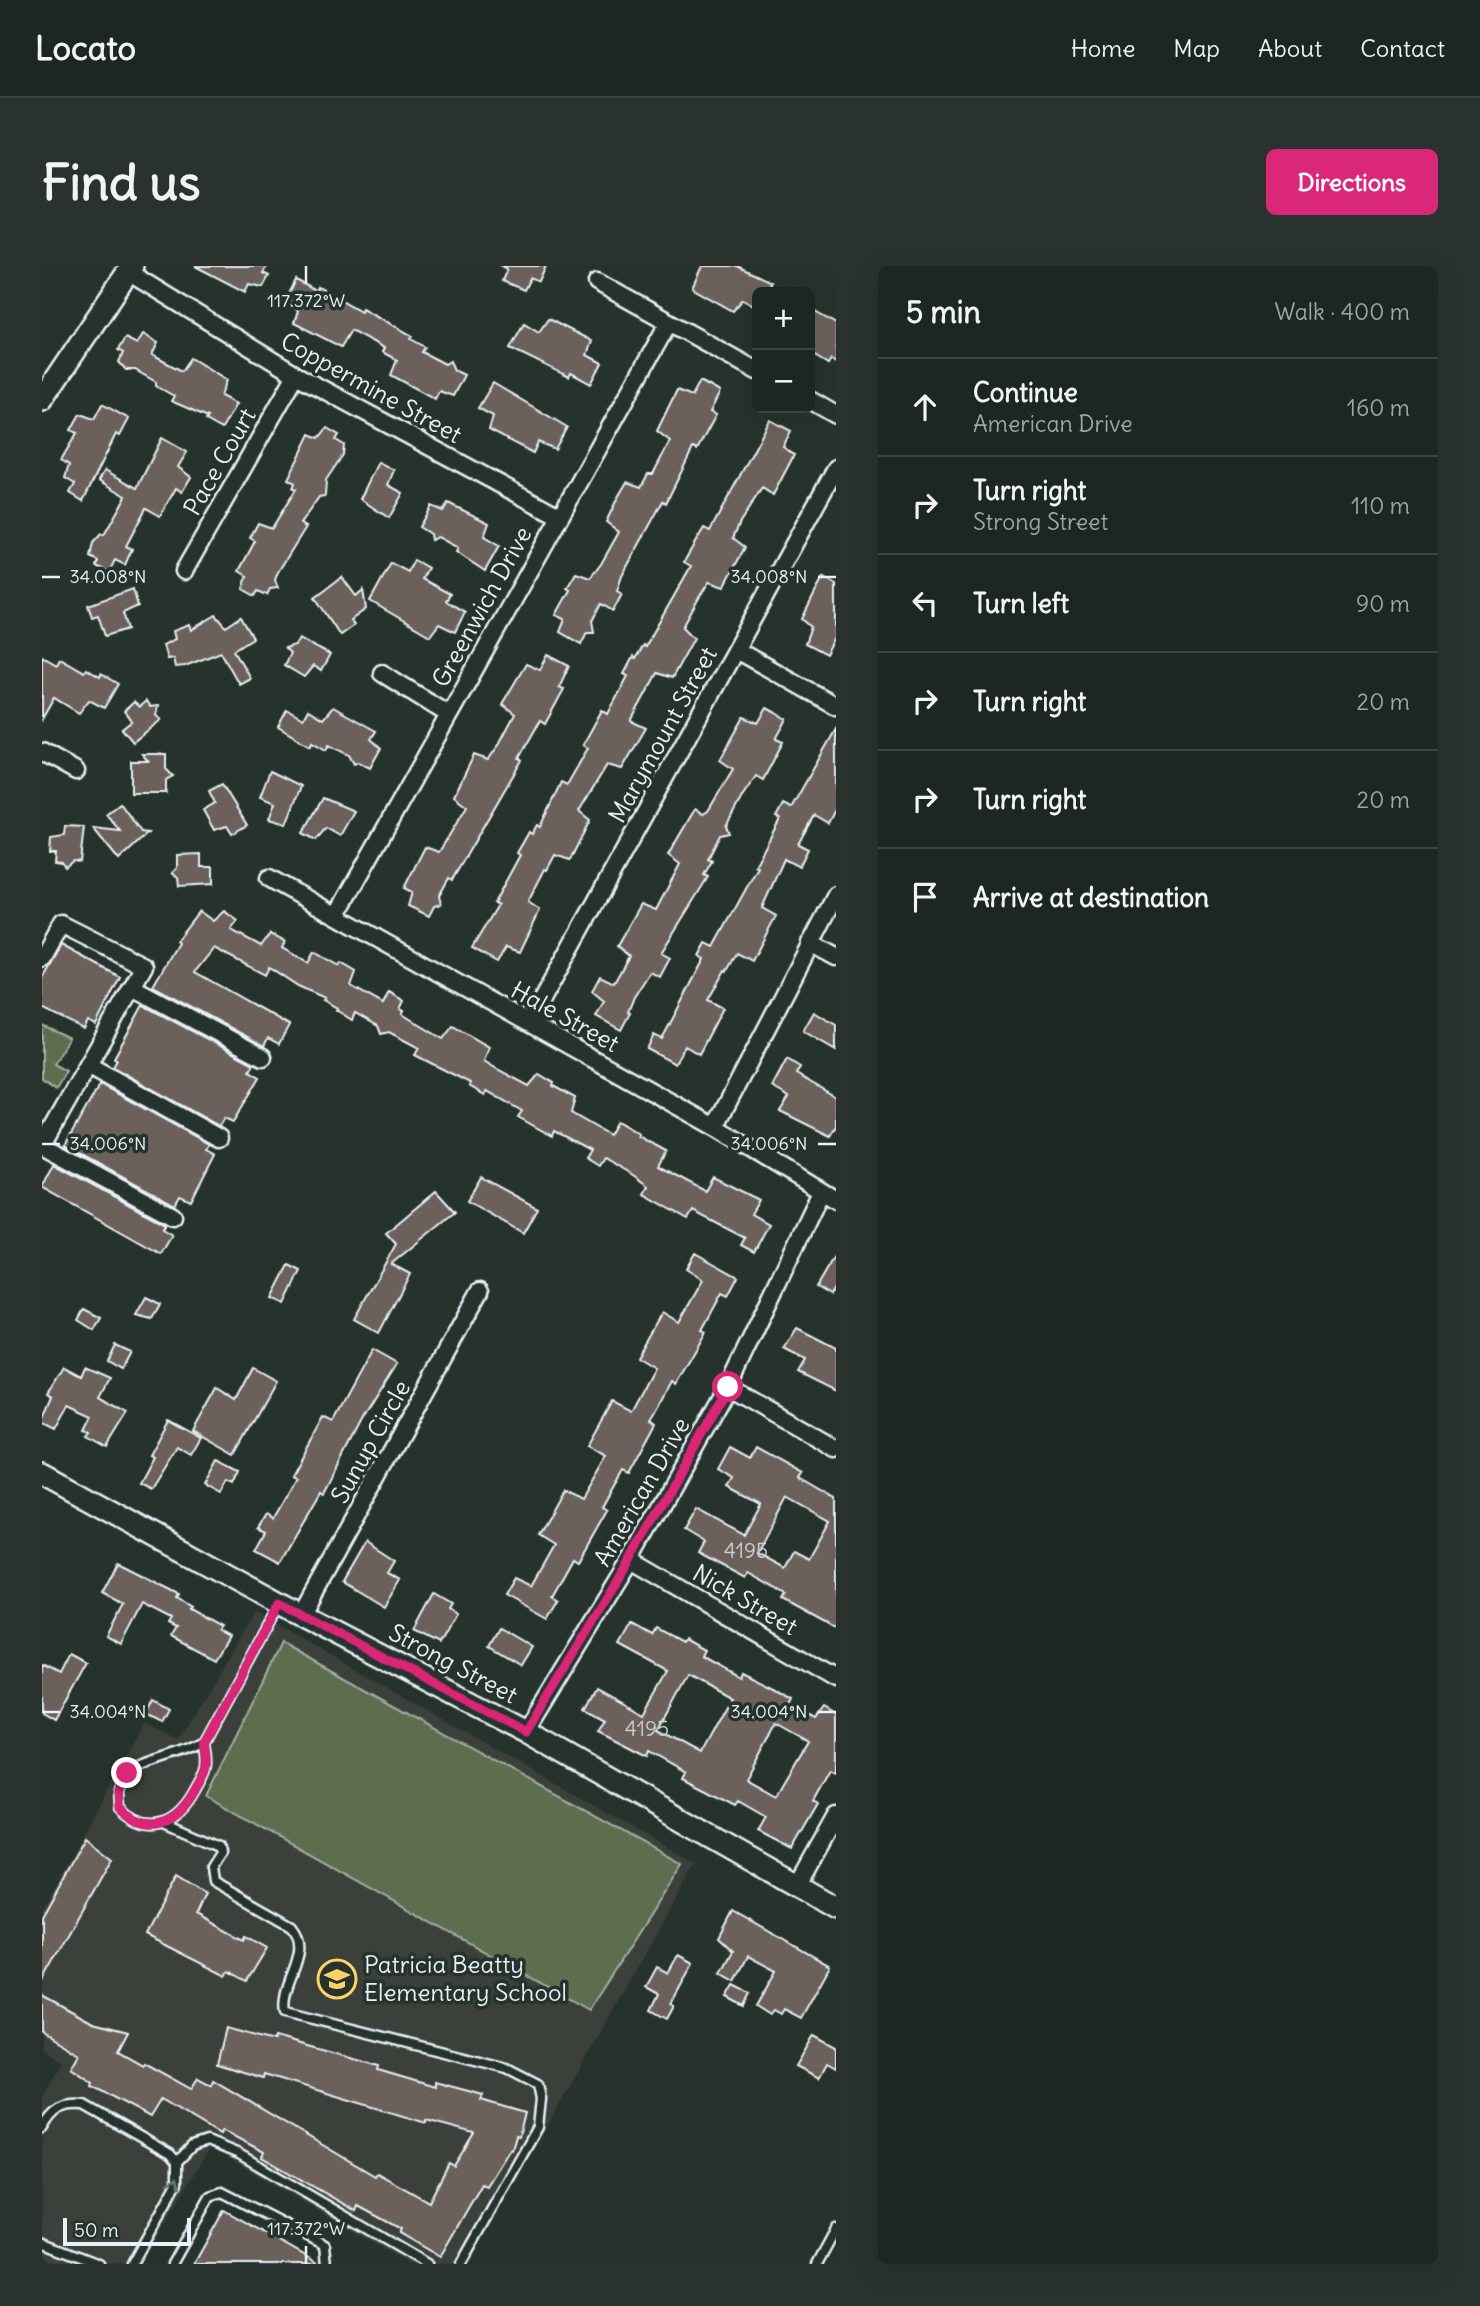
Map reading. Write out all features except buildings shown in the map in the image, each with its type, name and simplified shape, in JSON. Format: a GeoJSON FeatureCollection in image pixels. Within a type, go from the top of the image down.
{"type":"FeatureCollection","features":[{"type":"Feature","properties":{"kind":"street","name":"Coppermine Street"},"geometry":{"type":"LineString","coordinates":[[130,269],[296,375],[559,516]]}},
{"type":"Feature","properties":{"kind":"street"},"geometry":{"type":"LineString","coordinates":[[42,400],[130,269]]}},
{"type":"Feature","properties":{"kind":"street"},"geometry":{"type":"LineString","coordinates":[[597,282],[752,368]]}},
{"type":"Feature","properties":{"kind":"street","name":"Greenwich Drive"},"geometry":{"type":"LineString","coordinates":[[337,915],[670,322]]}},
{"type":"Feature","properties":{"kind":"street","name":"Pace Court"},"geometry":{"type":"LineString","coordinates":[[184,572],[296,375]]}},
{"type":"Feature","properties":{"kind":"street"},"geometry":{"type":"LineString","coordinates":[[815,403],[836,415]]}},
{"type":"Feature","properties":{"kind":"street","name":"Marymount Street"},"geometry":{"type":"LineString","coordinates":[[529,1023],[836,468]]}},
{"type":"Feature","properties":{"kind":"street"},"geometry":{"type":"LineString","coordinates":[[736,650],[836,706]]}},
{"type":"Feature","properties":{"kind":"street"},"geometry":{"type":"LineString","coordinates":[[382,673],[448,714]]}},
{"type":"Feature","properties":{"kind":"street"},"geometry":{"type":"LineString","coordinates":[[42,752],[76,771]]}},
{"type":"Feature","properties":{"kind":"street","name":"Hale Street"},"geometry":{"type":"LineString","coordinates":[[269,878],[715,1127],[836,1200]]}},
{"type":"Feature","properties":{"kind":"street"},"geometry":{"type":"LineString","coordinates":[[715,1127],[836,895]]}},
{"type":"Feature","properties":{"kind":"street"},"geometry":{"type":"LineString","coordinates":[[42,958],[46,939],[61,924],[144,966],[42,1146],[173,1216]]}},
{"type":"Feature","properties":{"kind":"street"},"geometry":{"type":"LineString","coordinates":[[810,943],[836,957]]}},
{"type":"Feature","properties":{"kind":"street"},"geometry":{"type":"LineString","coordinates":[[132,987],[262,1057]]}},
{"type":"Feature","properties":{"kind":"street"},"geometry":{"type":"LineString","coordinates":[[88,1065],[219,1138]]}},
{"type":"Feature","properties":{"kind":"street","name":"American Drive"},"geometry":{"type":"LineString","coordinates":[[526,1732],[631,1560],[728,1387],[821,1192]]}},
{"type":"Feature","properties":{"kind":"street","name":"Sunup Circle"},"geometry":{"type":"LineString","coordinates":[[301,1615],[480,1291]]}},
{"type":"Feature","properties":{"kind":"street"},"geometry":{"type":"LineString","coordinates":[[728,1387],[836,1449]]}},
{"type":"Feature","properties":{"kind":"street","name":"Strong Street"},"geometry":{"type":"LineString","coordinates":[[42,1473],[301,1615],[526,1732],[836,1908]]}},
{"type":"Feature","properties":{"kind":"street","name":"Nick Street"},"geometry":{"type":"LineString","coordinates":[[631,1560],[836,1679]]}},
{"type":"Feature","properties":{"kind":"street"},"geometry":{"type":"LineString","coordinates":[[797,1886],[836,1816]]}},
{"type":"Feature","properties":{"kind":"lane"},"geometry":{"type":"LineString","coordinates":[[204,1742],[206,1767],[185,1809],[164,1822],[149,1824],[132,1819],[120,1807],[122,1780],[127,1773],[141,1765],[191,1750],[204,1742],[279,1603]]}},
{"type":"Feature","properties":{"kind":"lane"},"geometry":{"type":"LineString","coordinates":[[164,1822],[219,1846],[220,1853],[211,1867],[214,1881],[292,1926],[300,1936],[301,1946],[283,2001],[285,2012],[507,2068],[538,2084],[541,2099],[538,2127],[461,2264]]}},
{"type":"Feature","properties":{"kind":"lane"},"geometry":{"type":"LineString","coordinates":[[42,2127],[57,2108],[69,2104],[85,2105],[170,2154],[177,2162],[177,2183],[132,2264]]}},
{"type":"Feature","properties":{"kind":"lane"},"geometry":{"type":"LineString","coordinates":[[177,2162],[192,2146],[206,2141],[239,2154],[426,2264]]}},
{"type":"Feature","properties":{"kind":"lane"},"geometry":{"type":"LineString","coordinates":[[172,2264],[210,2196],[222,2192],[325,2245],[327,2264]]}},
{"type":"Feature","properties":{"kind":"lane"},"geometry":{"type":"LineString","coordinates":[[817,2264],[836,2229]]}},
{"type":"Feature","properties":{"kind":"lane"},"geometry":{"type":"LineString","coordinates":[[42,2242],[99,2264]]}},
{"type":"Feature","properties":{"kind":"shaded area","name":"Patricia Beatty Elementary School"},"geometry":{"type":"Polygon","coordinates":[[[254,1612],[696,1864],[469,2264],[409,2264],[210,2147],[140,2264],[54,2264],[42,2260],[42,2097],[61,2061],[42,2049],[42,1909],[144,1723],[178,1740],[254,1612]]]}},
{"type":"Feature","properties":{"kind":"green space"},"geometry":{"type":"Polygon","coordinates":[[[42,1025],[69,1038],[53,1064],[66,1071],[56,1088],[42,1078],[42,1025]]]}},
{"type":"Feature","properties":{"kind":"green space"},"geometry":{"type":"Polygon","coordinates":[[[281,1643],[682,1864],[589,2010],[206,1796],[281,1643]]]}},
{"type":"Feature","properties":{"kind":"place","name":"Patricia Beatty Elementary School"},"geometry":{"type":"Point","coordinates":[337,1979]}},
{"type":"Feature","properties":{"kind":"route"},"geometry":{"type":"LineString","coordinates":[[127,1773],[119,1792],[120,1807],[132,1819],[149,1824],[164,1822],[185,1809],[206,1767],[204,1742],[279,1603],[526,1732],[631,1560],[728,1387]]}}]}
